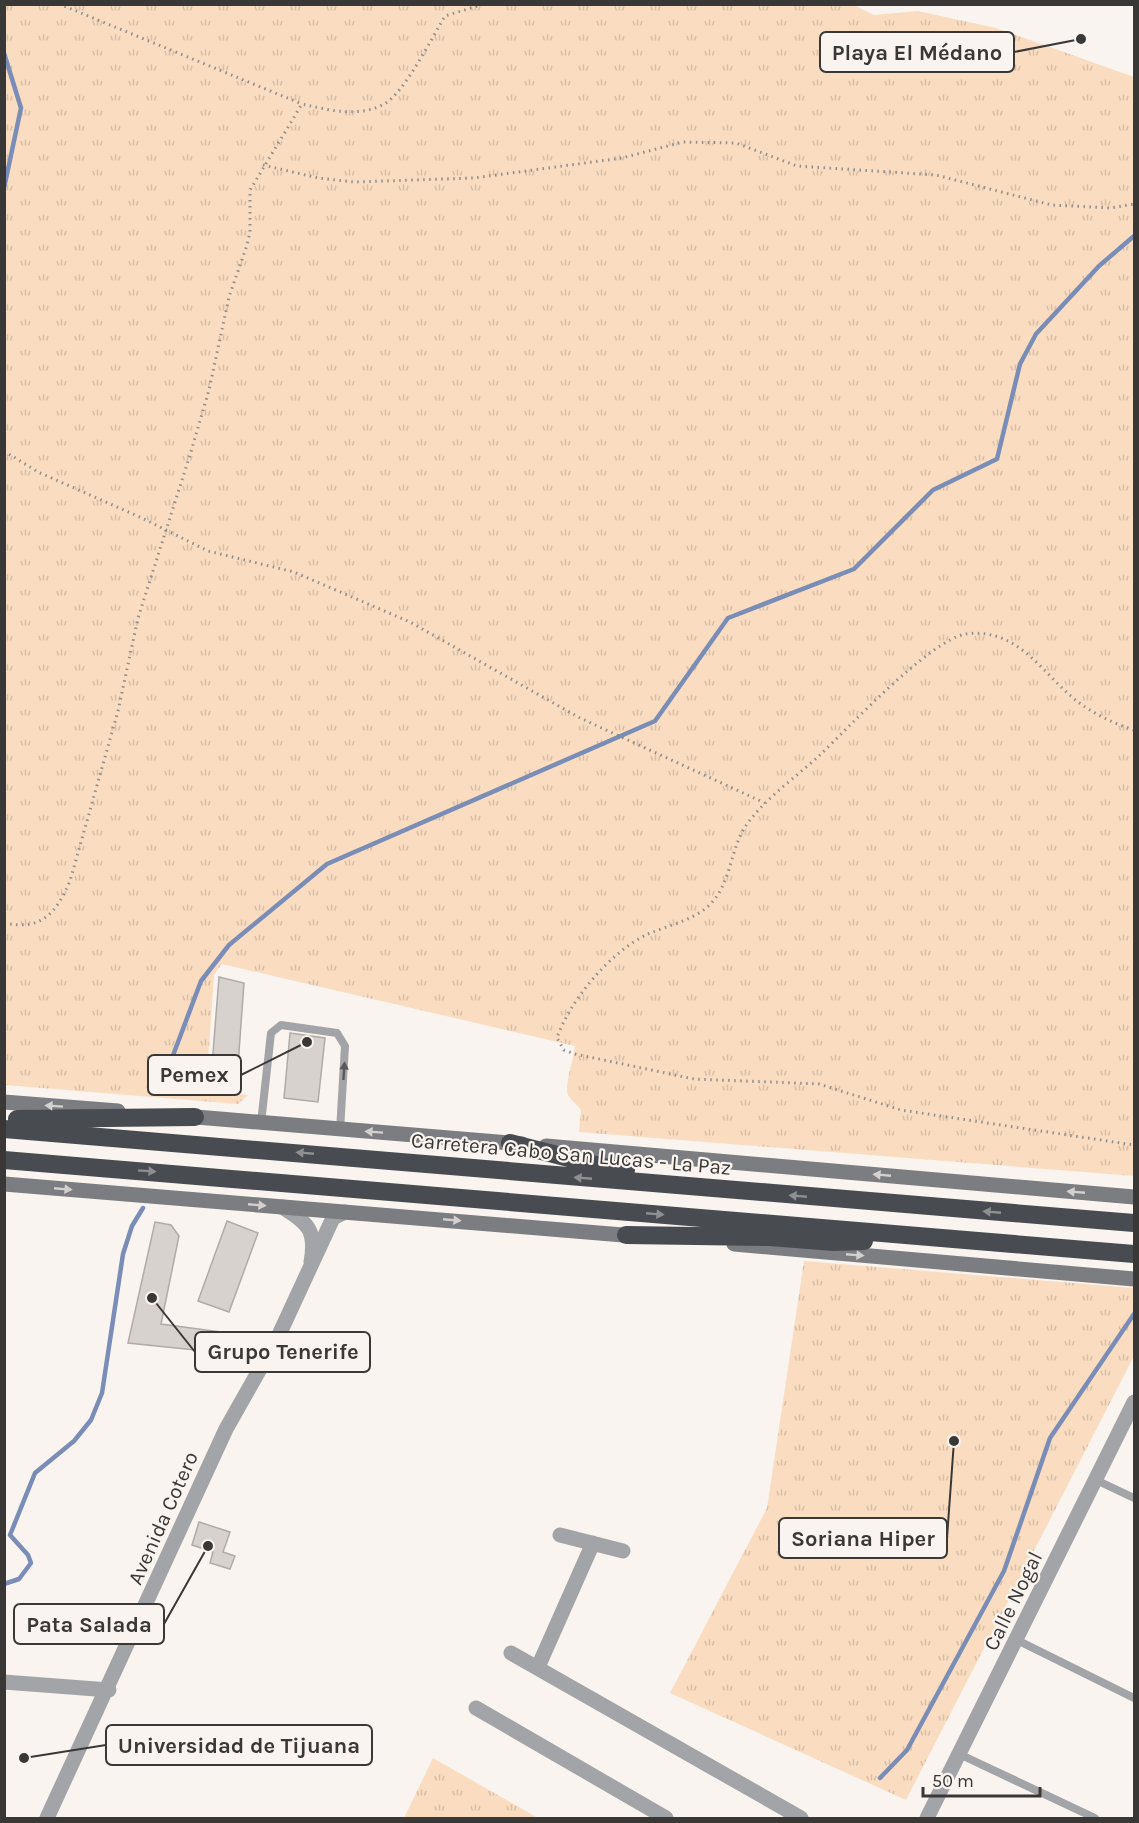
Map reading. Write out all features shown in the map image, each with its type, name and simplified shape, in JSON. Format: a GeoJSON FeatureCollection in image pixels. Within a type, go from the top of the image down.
{"type":"FeatureCollection","features":[{"type":"Feature","properties":{"kind":"highway"},"geometry":{"type":"LineString","coordinates":[[4,1120],[195,1117]]}},
{"type":"Feature","properties":{"kind":"highway","name":"Carretera Cabo San Lucas - La Paz"},"geometry":{"type":"LineString","coordinates":[[4,1129],[1134,1223]]}},
{"type":"Feature","properties":{"kind":"highway"},"geometry":{"type":"LineString","coordinates":[[510,1143],[608,1168],[667,1173],[718,1189]]}},
{"type":"Feature","properties":{"kind":"highway"},"geometry":{"type":"LineString","coordinates":[[4,1160],[1134,1254]]}},
{"type":"Feature","properties":{"kind":"highway"},"geometry":{"type":"LineString","coordinates":[[626,1235],[770,1238],[834,1242],[934,1237]]}},
{"type":"Feature","properties":{"kind":"main road"},"geometry":{"type":"LineString","coordinates":[[4,1102],[1134,1197]]}},
{"type":"Feature","properties":{"kind":"main road"},"geometry":{"type":"LineString","coordinates":[[4,1184],[1134,1279]]}},
{"type":"Feature","properties":{"kind":"street"},"geometry":{"type":"LineString","coordinates":[[282,1207],[303,1221],[311,1232],[313,1248],[309,1270]]}},
{"type":"Feature","properties":{"kind":"street","name":"Avenida Cotero"},"geometry":{"type":"LineString","coordinates":[[47,1818],[109,1690],[226,1429],[278,1337],[333,1218],[345,1212]]}},
{"type":"Feature","properties":{"kind":"street","name":"Calle Nogal"},"geometry":{"type":"LineString","coordinates":[[927,1818],[1134,1402]]}},
{"type":"Feature","properties":{"kind":"street"},"geometry":{"type":"LineString","coordinates":[[560,1534],[623,1551]]}},
{"type":"Feature","properties":{"kind":"street"},"geometry":{"type":"LineString","coordinates":[[538,1667],[593,1543]]}},
{"type":"Feature","properties":{"kind":"street"},"geometry":{"type":"LineString","coordinates":[[511,1653],[801,1818]]}},
{"type":"Feature","properties":{"kind":"street"},"geometry":{"type":"LineString","coordinates":[[4,1682],[109,1690]]}},
{"type":"Feature","properties":{"kind":"street"},"geometry":{"type":"LineString","coordinates":[[476,1708],[666,1818]]}},
{"type":"Feature","properties":{"kind":"lane"},"geometry":{"type":"LineString","coordinates":[[261,1123],[271,1033],[281,1025],[325,1029],[337,1033],[345,1046],[339,1130]]}},
{"type":"Feature","properties":{"kind":"lane"},"geometry":{"type":"LineString","coordinates":[[1096,1480],[1134,1498]]}},
{"type":"Feature","properties":{"kind":"lane"},"geometry":{"type":"LineString","coordinates":[[1017,1640],[1134,1698]]}},
{"type":"Feature","properties":{"kind":"lane"},"geometry":{"type":"LineString","coordinates":[[959,1754],[1095,1818]]}},
{"type":"Feature","properties":{"kind":"path"},"geometry":{"type":"LineString","coordinates":[[59,4],[302,104],[333,111],[359,111],[385,104],[398,93],[445,16],[484,4]]}},
{"type":"Feature","properties":{"kind":"path"},"geometry":{"type":"LineString","coordinates":[[4,922],[33,924],[50,915],[61,902],[70,881],[118,711],[138,618],[168,532],[209,390],[229,297],[250,232],[250,190],[263,165],[302,104]]}},
{"type":"Feature","properties":{"kind":"path"},"geometry":{"type":"LineString","coordinates":[[263,165],[318,178],[354,182],[474,178],[622,158],[683,142],[736,143],[797,166],[936,175],[1052,205],[1111,208],[1134,204]]}},
{"type":"Feature","properties":{"kind":"path"},"geometry":{"type":"LineString","coordinates":[[4,451],[38,472],[219,555],[294,572],[410,622],[580,718],[765,804]]}},
{"type":"Feature","properties":{"kind":"path"},"geometry":{"type":"LineString","coordinates":[[1134,730],[1113,723],[1078,702],[1024,650],[998,638],[967,634],[940,645],[876,700],[765,804],[746,826],[718,895],[705,909],[626,946],[595,978],[563,1022],[557,1038],[564,1050],[694,1079],[819,1084],[901,1110],[1134,1146]]}},
{"type":"Feature","properties":{"kind":"green space"},"geometry":{"type":"Polygon","coordinates":[[[4,5],[854,5],[874,15],[918,11],[996,28],[1134,77],[1134,1176],[579,1132],[581,1110],[569,1097],[567,1091],[575,1046],[222,964],[214,975],[206,1091],[248,1095],[238,1104],[5,1085],[4,5]]]}},
{"type":"Feature","properties":{"kind":"green space"},"geometry":{"type":"Polygon","coordinates":[[[804,1261],[1134,1288],[1134,1356],[906,1800],[670,1693],[767,1508],[804,1261]]]}},
{"type":"Feature","properties":{"kind":"green space"},"geometry":{"type":"Polygon","coordinates":[[[433,1758],[538,1818],[404,1818],[433,1758]]]}},
{"type":"Feature","properties":{"kind":"building"},"geometry":{"type":"Polygon","coordinates":[[[219,977],[244,983],[236,1093],[210,1091],[219,977]]]}},
{"type":"Feature","properties":{"kind":"building"},"geometry":{"type":"Polygon","coordinates":[[[290,1033],[325,1038],[318,1102],[284,1098],[290,1033]]]}},
{"type":"Feature","properties":{"kind":"building"},"geometry":{"type":"Polygon","coordinates":[[[227,1221],[258,1233],[229,1312],[198,1301],[227,1221]]]}},
{"type":"Feature","properties":{"kind":"building"},"geometry":{"type":"Polygon","coordinates":[[[155,1222],[171,1225],[179,1236],[161,1324],[222,1332],[215,1352],[128,1343],[155,1222]]]}},
{"type":"Feature","properties":{"kind":"building"},"geometry":{"type":"Polygon","coordinates":[[[199,1522],[230,1532],[223,1552],[235,1556],[230,1569],[210,1563],[213,1552],[192,1545],[199,1522]]]}},
{"type":"Feature","properties":{"kind":"waterway"},"geometry":{"type":"LineString","coordinates":[[4,53],[21,108],[4,188]]}},
{"type":"Feature","properties":{"kind":"waterway"},"geometry":{"type":"LineString","coordinates":[[163,1082],[201,981],[229,945],[327,864],[655,721],[728,618],[854,569],[933,490],[997,459],[1020,364],[1036,334],[1099,266],[1134,236]]}},
{"type":"Feature","properties":{"kind":"waterway"},"geometry":{"type":"LineString","coordinates":[[4,1584],[19,1579],[31,1563],[28,1555],[10,1535],[35,1473],[74,1441],[91,1420],[102,1393],[123,1254],[132,1226],[143,1208]]}},
{"type":"Feature","properties":{"kind":"waterway"},"geometry":{"type":"LineString","coordinates":[[880,1778],[907,1750],[1004,1571],[1050,1438],[1134,1314]]}},
{"type":"Feature","properties":{"kind":"place","name":"Playa El Médano"},"geometry":{"type":"Point","coordinates":[1081,39]}},
{"type":"Feature","properties":{"kind":"place","name":"Pemex"},"geometry":{"type":"Point","coordinates":[307,1042]}},
{"type":"Feature","properties":{"kind":"place","name":"Grupo Tenerife"},"geometry":{"type":"Point","coordinates":[152,1298]}},
{"type":"Feature","properties":{"kind":"place","name":"Soriana Hiper"},"geometry":{"type":"Point","coordinates":[954,1441]}},
{"type":"Feature","properties":{"kind":"place","name":"Pata Salada"},"geometry":{"type":"Point","coordinates":[208,1546]}},
{"type":"Feature","properties":{"kind":"place","name":"Universidad de Tijuana"},"geometry":{"type":"Point","coordinates":[24,1758]}}]}
